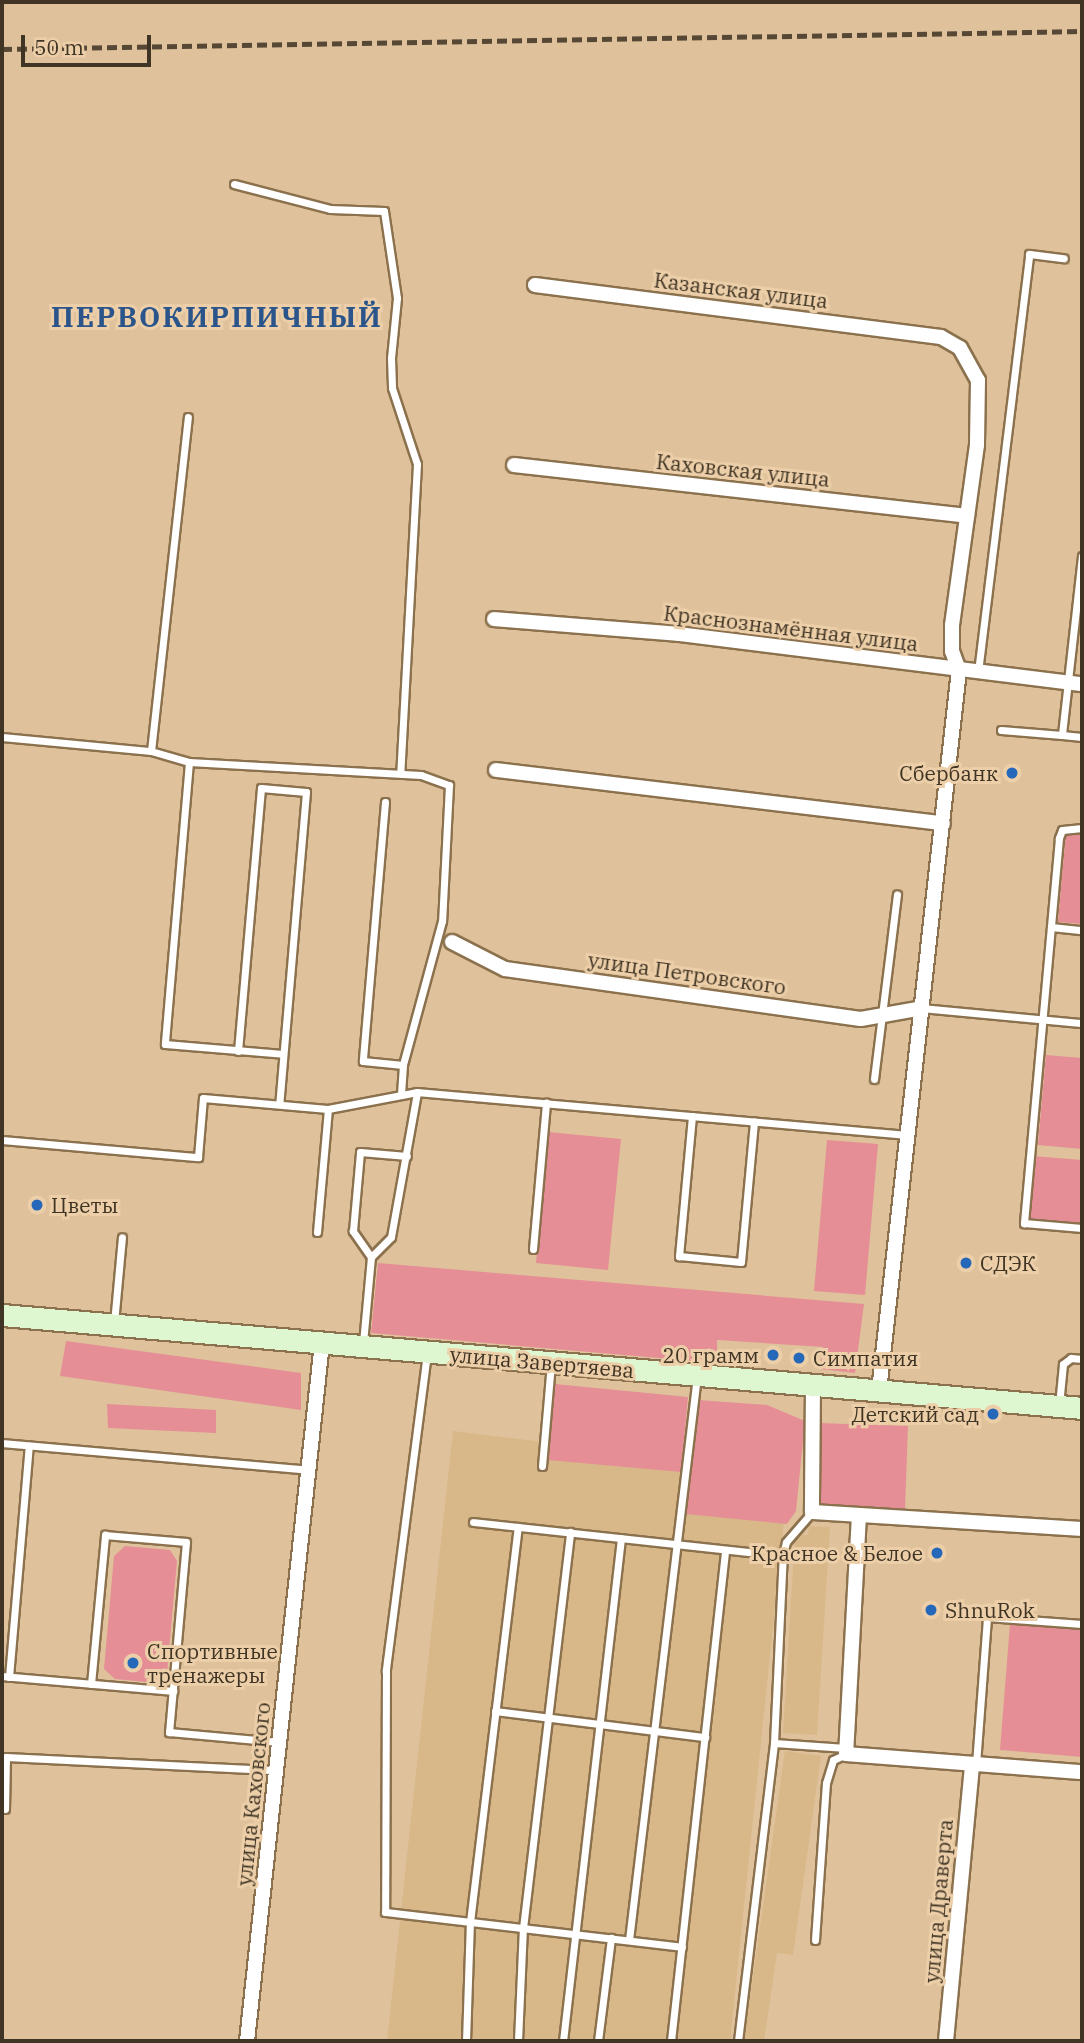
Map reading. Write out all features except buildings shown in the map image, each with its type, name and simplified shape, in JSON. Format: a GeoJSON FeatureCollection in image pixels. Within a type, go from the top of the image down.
{"type":"FeatureCollection","features":[{"type":"Feature","properties":{"kind":"main road","name":"улица Завертяева"},"geometry":{"type":"LineString","coordinates":[[2,1315],[1082,1408]]}},
{"type":"Feature","properties":{"kind":"street","name":"Казанская улица"},"geometry":{"type":"LineString","coordinates":[[536,285],[941,337],[960,348],[978,380],[977,445],[967,516]]}},
{"type":"Feature","properties":{"kind":"street","name":"Каховская улица"},"geometry":{"type":"LineString","coordinates":[[514,465],[967,516]]}},
{"type":"Feature","properties":{"kind":"street"},"geometry":{"type":"LineString","coordinates":[[879,1391],[959,670],[952,651],[952,625],[967,516]]}},
{"type":"Feature","properties":{"kind":"street","name":"Краснознамённая улица"},"geometry":{"type":"LineString","coordinates":[[494,619],[679,634],[1082,684]]}},
{"type":"Feature","properties":{"kind":"street"},"geometry":{"type":"LineString","coordinates":[[496,770],[943,823]]}},
{"type":"Feature","properties":{"kind":"street","name":"улица Петровского"},"geometry":{"type":"LineString","coordinates":[[452,942],[505,969],[861,1019],[882,1018],[922,1008]]}},
{"type":"Feature","properties":{"kind":"street","name":"улица Каховского"},"geometry":{"type":"LineString","coordinates":[[247,2041],[322,1343]]}},
{"type":"Feature","properties":{"kind":"street"},"geometry":{"type":"LineString","coordinates":[[813,1386],[813,1512],[1082,1529]]}},
{"type":"Feature","properties":{"kind":"street"},"geometry":{"type":"LineString","coordinates":[[859,1515],[846,1751],[1082,1772]]}},
{"type":"Feature","properties":{"kind":"street","name":"улица Драверта"},"geometry":{"type":"LineString","coordinates":[[946,2041],[974,1764]]}},
{"type":"Feature","properties":{"kind":"lane"},"geometry":{"type":"LineString","coordinates":[[234,184],[330,209],[384,211],[397,298],[391,375],[418,464],[400,773]]}},
{"type":"Feature","properties":{"kind":"lane"},"geometry":{"type":"LineString","coordinates":[[978,673],[1029,254],[1064,258]]}},
{"type":"Feature","properties":{"kind":"lane"},"geometry":{"type":"LineString","coordinates":[[152,751],[188,416]]}},
{"type":"Feature","properties":{"kind":"lane"},"geometry":{"type":"LineString","coordinates":[[1062,735],[1082,556]]}},
{"type":"Feature","properties":{"kind":"lane"},"geometry":{"type":"LineString","coordinates":[[1000,730],[1082,737]]}},
{"type":"Feature","properties":{"kind":"lane"},"geometry":{"type":"LineString","coordinates":[[2,737],[152,751],[189,762],[400,773],[438,779],[449,785],[442,921],[403,1065],[401,1095]]}},
{"type":"Feature","properties":{"kind":"lane"},"geometry":{"type":"LineString","coordinates":[[189,762],[165,1044],[283,1054]]}},
{"type":"Feature","properties":{"kind":"lane"},"geometry":{"type":"LineString","coordinates":[[238,1051],[261,788],[306,792],[279,1104]]}},
{"type":"Feature","properties":{"kind":"lane"},"geometry":{"type":"LineString","coordinates":[[385,802],[363,1061],[403,1065]]}},
{"type":"Feature","properties":{"kind":"lane"},"geometry":{"type":"LineString","coordinates":[[1082,828],[1069,827],[1059,838],[1024,1223],[1082,1228]]}},
{"type":"Feature","properties":{"kind":"lane"},"geometry":{"type":"LineString","coordinates":[[874,1079],[897,894]]}},
{"type":"Feature","properties":{"kind":"lane"},"geometry":{"type":"LineString","coordinates":[[1051,927],[1082,930]]}},
{"type":"Feature","properties":{"kind":"lane"},"geometry":{"type":"LineString","coordinates":[[922,1008],[1082,1023]]}},
{"type":"Feature","properties":{"kind":"lane"},"geometry":{"type":"LineString","coordinates":[[2,1140],[198,1157],[203,1098],[328,1109],[417,1092],[908,1135]]}},
{"type":"Feature","properties":{"kind":"lane"},"geometry":{"type":"LineString","coordinates":[[371,1257],[391,1237],[417,1092]]}},
{"type":"Feature","properties":{"kind":"lane"},"geometry":{"type":"LineString","coordinates":[[533,1249],[546,1103]]}},
{"type":"Feature","properties":{"kind":"lane"},"geometry":{"type":"LineString","coordinates":[[317,1232],[328,1109]]}},
{"type":"Feature","properties":{"kind":"lane"},"geometry":{"type":"LineString","coordinates":[[692,1116],[679,1256],[741,1262],[754,1122]]}},
{"type":"Feature","properties":{"kind":"lane"},"geometry":{"type":"LineString","coordinates":[[363,1346],[371,1257],[353,1231],[360,1152],[407,1156]]}},
{"type":"Feature","properties":{"kind":"lane"},"geometry":{"type":"LineString","coordinates":[[114,1325],[122,1237]]}},
{"type":"Feature","properties":{"kind":"lane"},"geometry":{"type":"LineString","coordinates":[[427,1352],[386,1670],[385,1912],[682,1947]]}},
{"type":"Feature","properties":{"kind":"lane"},"geometry":{"type":"LineString","coordinates":[[1059,1406],[1063,1364],[1071,1358],[1082,1359]]}},
{"type":"Feature","properties":{"kind":"lane"},"geometry":{"type":"LineString","coordinates":[[542,1466],[551,1363]]}},
{"type":"Feature","properties":{"kind":"lane"},"geometry":{"type":"LineString","coordinates":[[629,1940],[697,1376]]}},
{"type":"Feature","properties":{"kind":"lane"},"geometry":{"type":"LineString","coordinates":[[2,1443],[309,1470]]}},
{"type":"Feature","properties":{"kind":"lane"},"geometry":{"type":"LineString","coordinates":[[29,1446],[6,1676],[173,1691]]}},
{"type":"Feature","properties":{"kind":"lane"},"geometry":{"type":"LineString","coordinates":[[738,2041],[774,1743],[783,1554],[786,1542],[813,1512]]}},
{"type":"Feature","properties":{"kind":"lane"},"geometry":{"type":"LineString","coordinates":[[473,1522],[749,1552]]}},
{"type":"Feature","properties":{"kind":"lane"},"geometry":{"type":"LineString","coordinates":[[466,2041],[470,1922],[518,1527]]}},
{"type":"Feature","properties":{"kind":"lane"},"geometry":{"type":"LineString","coordinates":[[519,2041],[523,1928],[570,1532]]}},
{"type":"Feature","properties":{"kind":"lane"},"geometry":{"type":"LineString","coordinates":[[92,1684],[105,1535],[186,1542],[169,1732],[279,1742]]}},
{"type":"Feature","properties":{"kind":"lane"},"geometry":{"type":"LineString","coordinates":[[563,2041],[621,1538]]}},
{"type":"Feature","properties":{"kind":"lane"},"geometry":{"type":"LineString","coordinates":[[671,2041],[725,1550]]}},
{"type":"Feature","properties":{"kind":"lane"},"geometry":{"type":"LineString","coordinates":[[974,1764],[987,1617],[1082,1624]]}},
{"type":"Feature","properties":{"kind":"lane"},"geometry":{"type":"LineString","coordinates":[[495,1712],[705,1737]]}},
{"type":"Feature","properties":{"kind":"lane"},"geometry":{"type":"LineString","coordinates":[[774,1743],[846,1751]]}},
{"type":"Feature","properties":{"kind":"lane"},"geometry":{"type":"LineString","coordinates":[[816,1940],[826,1783],[833,1760],[846,1751]]}},
{"type":"Feature","properties":{"kind":"lane"},"geometry":{"type":"LineString","coordinates":[[5,1810],[6,1757],[276,1770]]}},
{"type":"Feature","properties":{"kind":"lane"},"geometry":{"type":"LineString","coordinates":[[598,2041],[611,1938]]}},
{"type":"Feature","properties":{"kind":"shaded area"},"geometry":{"type":"Polygon","coordinates":[[[1066,832],[1082,833],[1082,924],[1058,922],[1066,832]]]}},
{"type":"Feature","properties":{"kind":"shaded area"},"geometry":{"type":"Polygon","coordinates":[[[1046,1055],[1082,1058],[1082,1149],[1038,1145],[1046,1055]]]}},
{"type":"Feature","properties":{"kind":"shaded area"},"geometry":{"type":"Polygon","coordinates":[[[548,1132],[621,1139],[608,1270],[536,1263],[548,1132]]]}},
{"type":"Feature","properties":{"kind":"shaded area"},"geometry":{"type":"Polygon","coordinates":[[[827,1140],[878,1144],[865,1295],[814,1291],[827,1140]]]}},
{"type":"Feature","properties":{"kind":"shaded area"},"geometry":{"type":"Polygon","coordinates":[[[1033,1156],[1082,1160],[1082,1224],[1027,1220],[1033,1156]]]}},
{"type":"Feature","properties":{"kind":"shaded area"},"geometry":{"type":"Polygon","coordinates":[[[378,1263],[864,1304],[855,1373],[820,1369],[823,1347],[717,1340],[717,1363],[371,1333],[378,1263]]]}},
{"type":"Feature","properties":{"kind":"shaded area"},"geometry":{"type":"Polygon","coordinates":[[[66,1341],[301,1373],[301,1410],[60,1376],[66,1341]]]}},
{"type":"Feature","properties":{"kind":"shaded area"},"geometry":{"type":"Polygon","coordinates":[[[555,1384],[688,1397],[681,1472],[548,1460],[555,1384]]]}},
{"type":"Feature","properties":{"kind":"shaded area"},"geometry":{"type":"Polygon","coordinates":[[[698,1400],[767,1405],[805,1421],[796,1511],[787,1524],[686,1514],[698,1400]]]}},
{"type":"Feature","properties":{"kind":"shaded area"},"geometry":{"type":"Polygon","coordinates":[[[107,1404],[216,1410],[216,1433],[108,1428],[107,1404]]]}},
{"type":"Feature","properties":{"kind":"shaded area"},"geometry":{"type":"Polygon","coordinates":[[[818,1423],[908,1426],[905,1509],[814,1506],[818,1423]]]}},
{"type":"Feature","properties":{"kind":"shaded area"},"geometry":{"type":"Polygon","coordinates":[[[453,1431],[789,1472],[730,2041],[387,2041],[453,1431]]]}},
{"type":"Feature","properties":{"kind":"shaded area"},"geometry":{"type":"Polygon","coordinates":[[[809,1526],[830,1527],[817,1735],[783,1733],[795,1534],[808,1535],[809,1526]]]}},
{"type":"Feature","properties":{"kind":"shaded area"},"geometry":{"type":"Polygon","coordinates":[[[125,1546],[170,1550],[177,1561],[167,1673],[156,1683],[115,1679],[104,1669],[114,1556],[125,1546]]]}},
{"type":"Feature","properties":{"kind":"shaded area"},"geometry":{"type":"Polygon","coordinates":[[[1010,1624],[1082,1629],[1082,1757],[1000,1750],[1010,1624]]]}},
{"type":"Feature","properties":{"kind":"shaded area"},"geometry":{"type":"Polygon","coordinates":[[[785,1751],[821,1756],[793,1955],[777,1953],[764,2041],[744,2041],[785,1751]]]}},
{"type":"Feature","properties":{"kind":"railway"},"geometry":{"type":"LineString","coordinates":[[2,49],[1082,31]]}},
{"type":"Feature","properties":{"kind":"place","name":"Сбербанк"},"geometry":{"type":"Point","coordinates":[1012,773]}},
{"type":"Feature","properties":{"kind":"place","name":"Цветы"},"geometry":{"type":"Point","coordinates":[37,1205]}},
{"type":"Feature","properties":{"kind":"place","name":"СДЭК"},"geometry":{"type":"Point","coordinates":[966,1263]}},
{"type":"Feature","properties":{"kind":"place","name":"20 грамм"},"geometry":{"type":"Point","coordinates":[773,1355]}},
{"type":"Feature","properties":{"kind":"place","name":"Симпатия"},"geometry":{"type":"Point","coordinates":[799,1358]}},
{"type":"Feature","properties":{"kind":"place","name":"Детский сад"},"geometry":{"type":"Point","coordinates":[993,1414]}},
{"type":"Feature","properties":{"kind":"place","name":"Красное & Белое"},"geometry":{"type":"Point","coordinates":[937,1553]}},
{"type":"Feature","properties":{"kind":"place","name":"ShnuRok"},"geometry":{"type":"Point","coordinates":[931,1610]}},
{"type":"Feature","properties":{"kind":"place","name":"Спортивные тренажеры"},"geometry":{"type":"Point","coordinates":[133,1663]}},
{"type":"Feature","properties":{"kind":"district","name":"ПЕРВОКИРПИЧНЫЙ"},"geometry":{"type":"Point","coordinates":[217,317]}}]}
